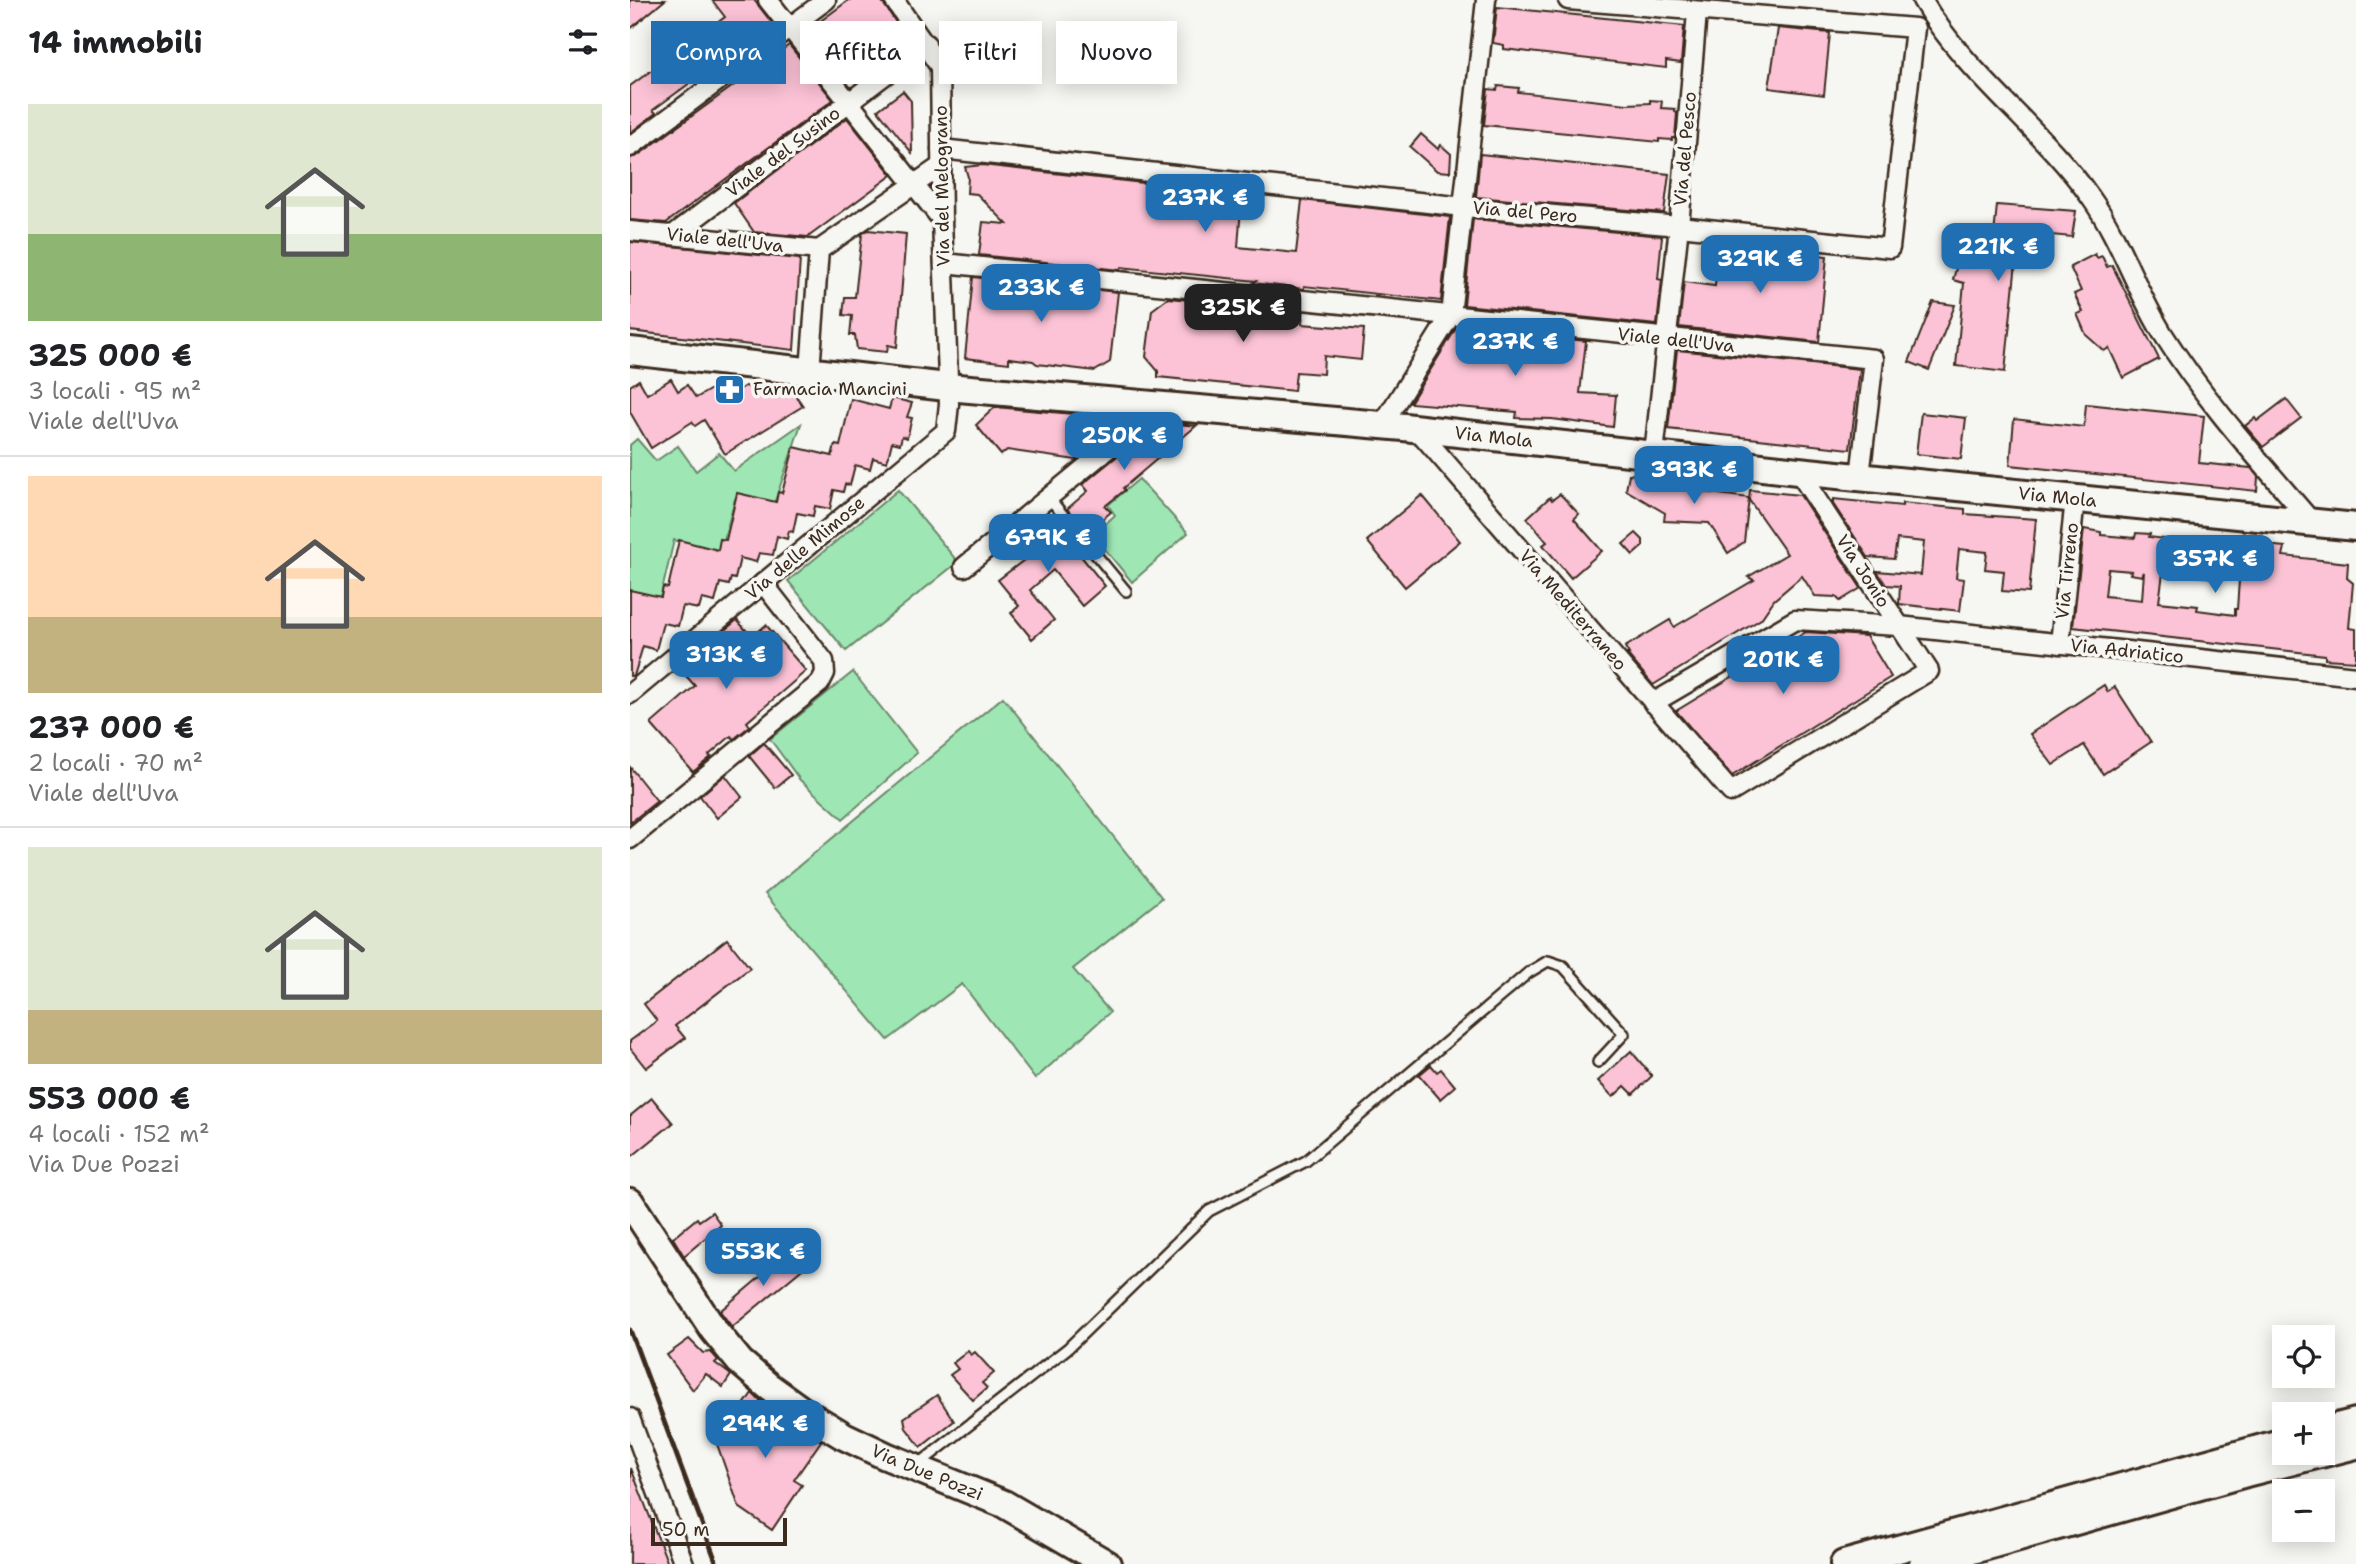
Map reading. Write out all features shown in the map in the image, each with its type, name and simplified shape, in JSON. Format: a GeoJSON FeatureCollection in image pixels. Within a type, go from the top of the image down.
{"type":"FeatureCollection","features":[{"type":"Feature","properties":{"kind":"main road","name":"Via Mola"},"geometry":{"type":"LineString","coordinates":[[630,351],[947,387],[1416,428],[1798,471],[2312,522],[2352,531]]}},
{"type":"Feature","properties":{"kind":"main road","name":"Via Due Pozzi"},"geometry":{"type":"LineString","coordinates":[[630,1202],[683,1287],[740,1362],[768,1386],[834,1430],[887,1456],[1004,1504],[1107,1564]]}},
{"type":"Feature","properties":{"kind":"main road"},"geometry":{"type":"LineString","coordinates":[[2335,1428],[2356,1422]]}},
{"type":"Feature","properties":{"kind":"main road"},"geometry":{"type":"LineString","coordinates":[[1844,1564],[2272,1445]]}},
{"type":"Feature","properties":{"kind":"main road"},"geometry":{"type":"LineString","coordinates":[[1923,1564],[2233,1476],[2356,1445]]}},
{"type":"Feature","properties":{"kind":"street"},"geometry":{"type":"LineString","coordinates":[[768,0],[942,220]]}},
{"type":"Feature","properties":{"kind":"street"},"geometry":{"type":"LineString","coordinates":[[630,147],[826,0]]}},
{"type":"Feature","properties":{"kind":"street","name":"Via del Melograno"},"geometry":{"type":"LineString","coordinates":[[894,0],[940,67],[947,387]]}},
{"type":"Feature","properties":{"kind":"street"},"geometry":{"type":"LineString","coordinates":[[1382,425],[1451,315],[1486,0]]}},
{"type":"Feature","properties":{"kind":"street"},"geometry":{"type":"LineString","coordinates":[[1567,0],[1697,12]]}},
{"type":"Feature","properties":{"kind":"street"},"geometry":{"type":"LineString","coordinates":[[1922,0],[1955,47],[2092,199],[2118,244],[2161,331],[2192,378],[2230,427],[2312,522]]}},
{"type":"Feature","properties":{"kind":"street","name":"Via del Pero"},"geometry":{"type":"LineString","coordinates":[[941,157],[1891,248],[1915,28],[1697,12]]}},
{"type":"Feature","properties":{"kind":"street","name":"Via del Pesco"},"geometry":{"type":"LineString","coordinates":[[1654,454],[1679,226],[1697,12]]}},
{"type":"Feature","properties":{"kind":"street","name":"Viale del Susino"},"geometry":{"type":"LineString","coordinates":[[673,235],[926,44]]}},
{"type":"Feature","properties":{"kind":"street"},"geometry":{"type":"LineString","coordinates":[[810,371],[819,250],[914,184],[941,157]]}},
{"type":"Feature","properties":{"kind":"street","name":"Viale dell'Uva"},"geometry":{"type":"LineString","coordinates":[[630,231],[819,250]]}},
{"type":"Feature","properties":{"kind":"street","name":"Viale dell'Uva"},"geometry":{"type":"LineString","coordinates":[[944,263],[1874,359],[1860,476]]}},
{"type":"Feature","properties":{"kind":"street","name":"Via delle Mimose"},"geometry":{"type":"LineString","coordinates":[[630,694],[946,431],[949,404],[947,387]]}},
{"type":"Feature","properties":{"kind":"street"},"geometry":{"type":"LineString","coordinates":[[964,567],[1160,406]]}},
{"type":"Feature","properties":{"kind":"street","name":"Via Mediterraneo"},"geometry":{"type":"LineString","coordinates":[[1416,428],[1731,792]]}},
{"type":"Feature","properties":{"kind":"street","name":"Via Jonio"},"geometry":{"type":"LineString","coordinates":[[1731,792],[1929,671],[1798,471]]}},
{"type":"Feature","properties":{"kind":"street","name":"Via Tirreno"},"geometry":{"type":"LineString","coordinates":[[2060,644],[2075,498]]}},
{"type":"Feature","properties":{"kind":"street"},"geometry":{"type":"LineString","coordinates":[[630,839],[820,683],[825,673],[824,661],[763,583]]}},
{"type":"Feature","properties":{"kind":"street","name":"Via Adriatico"},"geometry":{"type":"LineString","coordinates":[[1653,703],[1795,620],[1899,626],[2356,676]]}},
{"type":"Feature","properties":{"kind":"street"},"geometry":{"type":"LineString","coordinates":[[630,1421],[684,1564]]}},
{"type":"Feature","properties":{"kind":"lane"},"geometry":{"type":"LineString","coordinates":[[1049,498],[1126,591]]}},
{"type":"Feature","properties":{"kind":"lane"},"geometry":{"type":"LineString","coordinates":[[915,1467],[1068,1348],[1209,1211],[1306,1161],[1528,973],[1548,961],[1563,966],[1624,1034],[1598,1062]]}},
{"type":"Feature","properties":{"kind":"green space"},"geometry":{"type":"Polygon","coordinates":[[[801,424],[774,504],[735,499],[720,554],[674,540],[660,599],[630,594],[630,445],[637,439],[656,461],[678,446],[696,471],[719,453],[734,471],[801,424]]]}},
{"type":"Feature","properties":{"kind":"green space"},"geometry":{"type":"Polygon","coordinates":[[[1139,479],[1188,533],[1132,582],[1093,535],[1115,515],[1108,505],[1139,479]]]}},
{"type":"Feature","properties":{"kind":"green space"},"geometry":{"type":"Polygon","coordinates":[[[898,490],[958,562],[846,651],[788,581],[898,490]]]}},
{"type":"Feature","properties":{"kind":"green space"},"geometry":{"type":"Polygon","coordinates":[[[853,672],[917,753],[843,819],[800,780],[770,739],[853,672]]]}},
{"type":"Feature","properties":{"kind":"green space"},"geometry":{"type":"Polygon","coordinates":[[[1003,697],[1162,898],[1073,969],[1110,1012],[1035,1079],[962,984],[888,1040],[765,894],[1003,697]]]}},
{"type":"Feature","properties":{"kind":"building"},"geometry":{"type":"Polygon","coordinates":[[[630,0],[665,0],[630,29],[630,0]]]}},
{"type":"Feature","properties":{"kind":"building"},"geometry":{"type":"Polygon","coordinates":[[[712,0],[754,0],[770,21],[719,21],[725,17],[712,0]]]}},
{"type":"Feature","properties":{"kind":"building"},"geometry":{"type":"Polygon","coordinates":[[[849,0],[881,0],[895,21],[821,21],[849,0]]]}},
{"type":"Feature","properties":{"kind":"building"},"geometry":{"type":"Polygon","coordinates":[[[1497,7],[1684,26],[1681,63],[1666,61],[1666,68],[1504,49],[1504,45],[1493,43],[1497,7]]]}},
{"type":"Feature","properties":{"kind":"building"},"geometry":{"type":"Polygon","coordinates":[[[1778,28],[1830,33],[1824,95],[1769,88],[1778,28]]]}},
{"type":"Feature","properties":{"kind":"building"},"geometry":{"type":"Polygon","coordinates":[[[789,45],[800,59],[800,84],[820,84],[833,100],[666,223],[630,220],[630,158],[637,156],[736,84],[786,84],[786,47],[789,45]]]}},
{"type":"Feature","properties":{"kind":"building"},"geometry":{"type":"Polygon","coordinates":[[[651,71],[651,84],[689,84],[653,110],[656,113],[630,133],[630,86],[651,71]]]}},
{"type":"Feature","properties":{"kind":"building"},"geometry":{"type":"Polygon","coordinates":[[[1498,86],[1519,88],[1518,92],[1627,104],[1662,101],[1661,108],[1675,109],[1677,113],[1675,138],[1659,139],[1659,142],[1484,125],[1488,89],[1497,90],[1498,86]]]}},
{"type":"Feature","properties":{"kind":"building"},"geometry":{"type":"Polygon","coordinates":[[[903,91],[911,101],[912,153],[878,110],[903,91]]]}},
{"type":"Feature","properties":{"kind":"building"},"geometry":{"type":"Polygon","coordinates":[[[847,118],[892,175],[808,237],[754,232],[734,203],[847,118]]]}},
{"type":"Feature","properties":{"kind":"building"},"geometry":{"type":"Polygon","coordinates":[[[1421,134],[1438,149],[1441,145],[1451,154],[1450,172],[1437,171],[1410,147],[1421,134]]]}},
{"type":"Feature","properties":{"kind":"building"},"geometry":{"type":"Polygon","coordinates":[[[1480,154],[1669,174],[1664,213],[1476,197],[1480,154]]]}},
{"type":"Feature","properties":{"kind":"building"},"geometry":{"type":"Polygon","coordinates":[[[982,165],[1242,194],[1238,247],[1296,253],[1302,200],[1450,217],[1441,301],[1304,286],[1304,289],[1253,283],[1256,281],[1121,267],[1120,270],[979,255],[983,222],[1007,224],[977,194],[967,193],[968,177],[965,167],[982,165]]]}},
{"type":"Feature","properties":{"kind":"building"},"geometry":{"type":"Polygon","coordinates":[[[1997,205],[2076,211],[2072,237],[2019,232],[2005,372],[1956,366],[1964,283],[1953,280],[1960,252],[1968,253],[1969,242],[1993,245],[1997,205]]]}},
{"type":"Feature","properties":{"kind":"building"},"geometry":{"type":"Polygon","coordinates":[[[1473,219],[1662,236],[1658,279],[1662,280],[1657,325],[1464,305],[1473,219]]]}},
{"type":"Feature","properties":{"kind":"building"},"geometry":{"type":"Polygon","coordinates":[[[868,230],[906,234],[897,347],[888,345],[887,352],[857,349],[855,335],[850,335],[852,316],[843,315],[845,297],[855,297],[862,234],[868,230]]]}},
{"type":"Feature","properties":{"kind":"building"},"geometry":{"type":"Polygon","coordinates":[[[630,242],[800,259],[794,350],[630,331],[630,242]]]}},
{"type":"Feature","properties":{"kind":"building"},"geometry":{"type":"Polygon","coordinates":[[[1734,244],[1827,256],[1819,342],[1679,327],[1684,282],[1715,286],[1718,248],[1731,250],[1734,244]]]}},
{"type":"Feature","properties":{"kind":"building"},"geometry":{"type":"Polygon","coordinates":[[[2095,254],[2097,258],[2102,256],[2107,267],[2112,265],[2159,359],[2123,378],[2109,348],[2104,351],[2086,335],[2077,314],[2083,312],[2074,294],[2081,291],[2070,267],[2095,254]]]}},
{"type":"Feature","properties":{"kind":"building"},"geometry":{"type":"Polygon","coordinates":[[[973,277],[1118,292],[1110,362],[1095,371],[1009,358],[1009,363],[965,358],[973,277]]]}},
{"type":"Feature","properties":{"kind":"building"},"geometry":{"type":"Polygon","coordinates":[[[1168,298],[1213,302],[1223,314],[1232,304],[1303,311],[1302,324],[1364,329],[1361,360],[1324,356],[1323,374],[1296,372],[1294,391],[1158,377],[1158,371],[1146,357],[1152,310],[1168,298]]]}},
{"type":"Feature","properties":{"kind":"building"},"geometry":{"type":"Polygon","coordinates":[[[1933,302],[1955,305],[1929,370],[1909,362],[1933,302]]]}},
{"type":"Feature","properties":{"kind":"building"},"geometry":{"type":"Polygon","coordinates":[[[1457,327],[1586,341],[1580,393],[1616,395],[1613,427],[1552,419],[1516,418],[1517,412],[1410,403],[1457,327]]]}},
{"type":"Feature","properties":{"kind":"building"},"geometry":{"type":"Polygon","coordinates":[[[1677,350],[1860,369],[1850,449],[1668,429],[1677,350]]]}},
{"type":"Feature","properties":{"kind":"building"},"geometry":{"type":"Polygon","coordinates":[[[671,379],[678,391],[687,385],[696,398],[713,388],[721,401],[745,386],[794,393],[803,406],[725,454],[704,420],[695,426],[692,422],[651,448],[630,412],[630,386],[639,380],[647,394],[671,379]]]}},
{"type":"Feature","properties":{"kind":"building"},"geometry":{"type":"Polygon","coordinates":[[[892,398],[912,403],[907,417],[912,418],[907,438],[902,436],[900,444],[892,442],[887,462],[873,458],[870,469],[855,465],[850,485],[845,484],[843,492],[834,490],[830,509],[815,506],[813,516],[797,513],[793,532],[789,531],[787,539],[777,536],[773,555],[759,553],[756,562],[740,558],[735,579],[731,578],[729,585],[720,583],[715,602],[702,599],[699,609],[683,606],[678,626],[663,623],[656,650],[643,646],[634,676],[630,676],[630,590],[661,597],[663,587],[668,588],[679,540],[718,550],[720,539],[726,540],[737,493],[776,502],[778,492],[782,493],[794,447],[832,456],[835,445],[840,446],[851,399],[889,409],[892,398]]]}},
{"type":"Feature","properties":{"kind":"building"},"geometry":{"type":"Polygon","coordinates":[[[2286,399],[2301,418],[2263,447],[2245,426],[2255,418],[2257,421],[2286,399]]]}},
{"type":"Feature","properties":{"kind":"building"},"geometry":{"type":"Polygon","coordinates":[[[2086,404],[2204,416],[2199,463],[2251,468],[2258,477],[2257,491],[2010,465],[2014,419],[2084,427],[2086,404]]]}},
{"type":"Feature","properties":{"kind":"building"},"geometry":{"type":"Polygon","coordinates":[[[995,407],[1119,418],[1120,424],[1076,460],[1007,450],[1001,455],[976,425],[995,407]]]}},
{"type":"Feature","properties":{"kind":"building"},"geometry":{"type":"Polygon","coordinates":[[[1921,413],[1966,418],[1961,459],[1916,454],[1921,413]]]}},
{"type":"Feature","properties":{"kind":"building"},"geometry":{"type":"Polygon","coordinates":[[[1159,422],[1196,426],[1123,488],[1125,490],[1105,506],[1111,512],[1087,532],[1067,509],[1088,491],[1083,485],[1089,479],[1159,422]]]}},
{"type":"Feature","properties":{"kind":"building"},"geometry":{"type":"Polygon","coordinates":[[[1629,474],[1696,481],[1695,491],[1749,498],[1744,542],[1728,553],[1709,523],[1664,521],[1665,513],[1626,490],[1629,474]]]}},
{"type":"Feature","properties":{"kind":"building"},"geometry":{"type":"Polygon","coordinates":[[[1750,490],[1800,495],[1861,588],[1840,601],[1836,597],[1815,596],[1802,576],[1774,600],[1761,619],[1653,685],[1627,654],[1625,647],[1670,620],[1674,627],[1754,580],[1748,577],[1787,554],[1749,500],[1750,490]]]}},
{"type":"Feature","properties":{"kind":"building"},"geometry":{"type":"Polygon","coordinates":[[[1560,494],[1579,514],[1574,519],[1602,551],[1571,578],[1543,545],[1547,542],[1527,518],[1550,497],[1552,500],[1560,494]]]}},
{"type":"Feature","properties":{"kind":"building"},"geometry":{"type":"Polygon","coordinates":[[[1422,495],[1460,541],[1405,587],[1367,541],[1422,495]]]}},
{"type":"Feature","properties":{"kind":"building"},"geometry":{"type":"Polygon","coordinates":[[[1833,499],[1965,509],[1965,514],[2036,519],[2029,593],[2002,591],[2004,571],[1985,569],[1987,552],[1959,549],[1956,578],[1964,579],[1960,611],[1899,604],[1900,586],[1886,585],[1877,571],[1921,575],[1924,542],[1897,539],[1894,559],[1868,557],[1833,504],[1833,499]]]}},
{"type":"Feature","properties":{"kind":"building"},"geometry":{"type":"Polygon","coordinates":[[[1047,514],[1053,521],[1056,518],[1076,541],[1072,545],[1105,586],[1082,606],[1053,570],[1030,590],[1054,620],[1032,639],[1011,613],[1019,606],[998,580],[1037,550],[1023,533],[1047,514]]]}},
{"type":"Feature","properties":{"kind":"building"},"geometry":{"type":"Polygon","coordinates":[[[2084,529],[2101,532],[2101,535],[2135,538],[2136,533],[2202,544],[2243,546],[2243,543],[2285,547],[2283,556],[2348,563],[2347,578],[2353,583],[2349,628],[2356,629],[2356,661],[2325,659],[2325,655],[2073,627],[2084,529]],[[2108,569],[2105,596],[2142,600],[2144,572],[2142,576],[2130,574],[2131,571],[2108,569]],[[2163,573],[2159,602],[2198,606],[2197,610],[2235,615],[2239,580],[2163,573]]]}},
{"type":"Feature","properties":{"kind":"building"},"geometry":{"type":"Polygon","coordinates":[[[1636,533],[1643,540],[1643,546],[1633,555],[1623,544],[1636,533]]]}},
{"type":"Feature","properties":{"kind":"building"},"geometry":{"type":"Polygon","coordinates":[[[737,620],[752,637],[766,625],[806,671],[747,722],[750,726],[734,739],[731,736],[693,772],[651,724],[695,686],[679,668],[737,620]]]}},
{"type":"Feature","properties":{"kind":"building"},"geometry":{"type":"Polygon","coordinates":[[[1806,632],[1866,636],[1891,677],[1732,776],[1676,711],[1806,632]]]}},
{"type":"Feature","properties":{"kind":"building"},"geometry":{"type":"Polygon","coordinates":[[[2104,685],[2108,692],[2115,687],[2151,742],[2103,774],[2084,745],[2053,765],[2030,734],[2104,685]]]}},
{"type":"Feature","properties":{"kind":"building"},"geometry":{"type":"Polygon","coordinates":[[[764,743],[791,775],[775,788],[749,756],[764,743]]]}},
{"type":"Feature","properties":{"kind":"building"},"geometry":{"type":"Polygon","coordinates":[[[630,767],[657,801],[630,823],[630,767]]]}},
{"type":"Feature","properties":{"kind":"building"},"geometry":{"type":"Polygon","coordinates":[[[725,775],[742,797],[717,818],[700,796],[725,775]]]}},
{"type":"Feature","properties":{"kind":"building"},"geometry":{"type":"Polygon","coordinates":[[[727,939],[750,968],[675,1026],[685,1038],[646,1068],[630,1048],[630,1041],[657,1021],[644,1004],[727,939]]]}},
{"type":"Feature","properties":{"kind":"building"},"geometry":{"type":"Polygon","coordinates":[[[1631,1051],[1652,1076],[1633,1094],[1625,1086],[1613,1097],[1598,1081],[1631,1051]]]}},
{"type":"Feature","properties":{"kind":"building"},"geometry":{"type":"Polygon","coordinates":[[[1431,1065],[1437,1072],[1441,1069],[1455,1086],[1440,1099],[1419,1075],[1431,1065]]]}},
{"type":"Feature","properties":{"kind":"building"},"geometry":{"type":"Polygon","coordinates":[[[652,1098],[673,1123],[630,1158],[630,1116],[652,1098]]]}},
{"type":"Feature","properties":{"kind":"building"},"geometry":{"type":"Polygon","coordinates":[[[712,1212],[721,1225],[684,1256],[673,1238],[697,1218],[699,1221],[712,1212]]]}},
{"type":"Feature","properties":{"kind":"building"},"geometry":{"type":"Polygon","coordinates":[[[792,1250],[806,1266],[732,1327],[720,1311],[792,1250]]]}},
{"type":"Feature","properties":{"kind":"building"},"geometry":{"type":"Polygon","coordinates":[[[689,1339],[703,1353],[711,1352],[718,1360],[715,1363],[731,1375],[723,1387],[706,1374],[693,1390],[667,1355],[689,1339]]]}},
{"type":"Feature","properties":{"kind":"building"},"geometry":{"type":"Polygon","coordinates":[[[968,1351],[971,1355],[975,1352],[994,1373],[982,1383],[987,1388],[973,1400],[950,1375],[958,1369],[953,1363],[968,1351]]]}},
{"type":"Feature","properties":{"kind":"building"},"geometry":{"type":"Polygon","coordinates":[[[752,1393],[763,1404],[821,1441],[794,1480],[802,1485],[772,1530],[739,1507],[717,1444],[752,1393]]]}},
{"type":"Feature","properties":{"kind":"building"},"geometry":{"type":"Polygon","coordinates":[[[937,1395],[954,1421],[921,1447],[906,1428],[904,1418],[937,1395]]]}},
{"type":"Feature","properties":{"kind":"building"},"geometry":{"type":"Polygon","coordinates":[[[631,1468],[668,1564],[630,1564],[631,1468]]]}},
{"type":"Feature","properties":{"kind":"railway"},"geometry":{"type":"LineString","coordinates":[[630,1330],[717,1564]]}},
{"type":"Feature","properties":{"kind":"place","name":"Farmacia Mancini"},"geometry":{"type":"Point","coordinates":[730,389]}}]}
